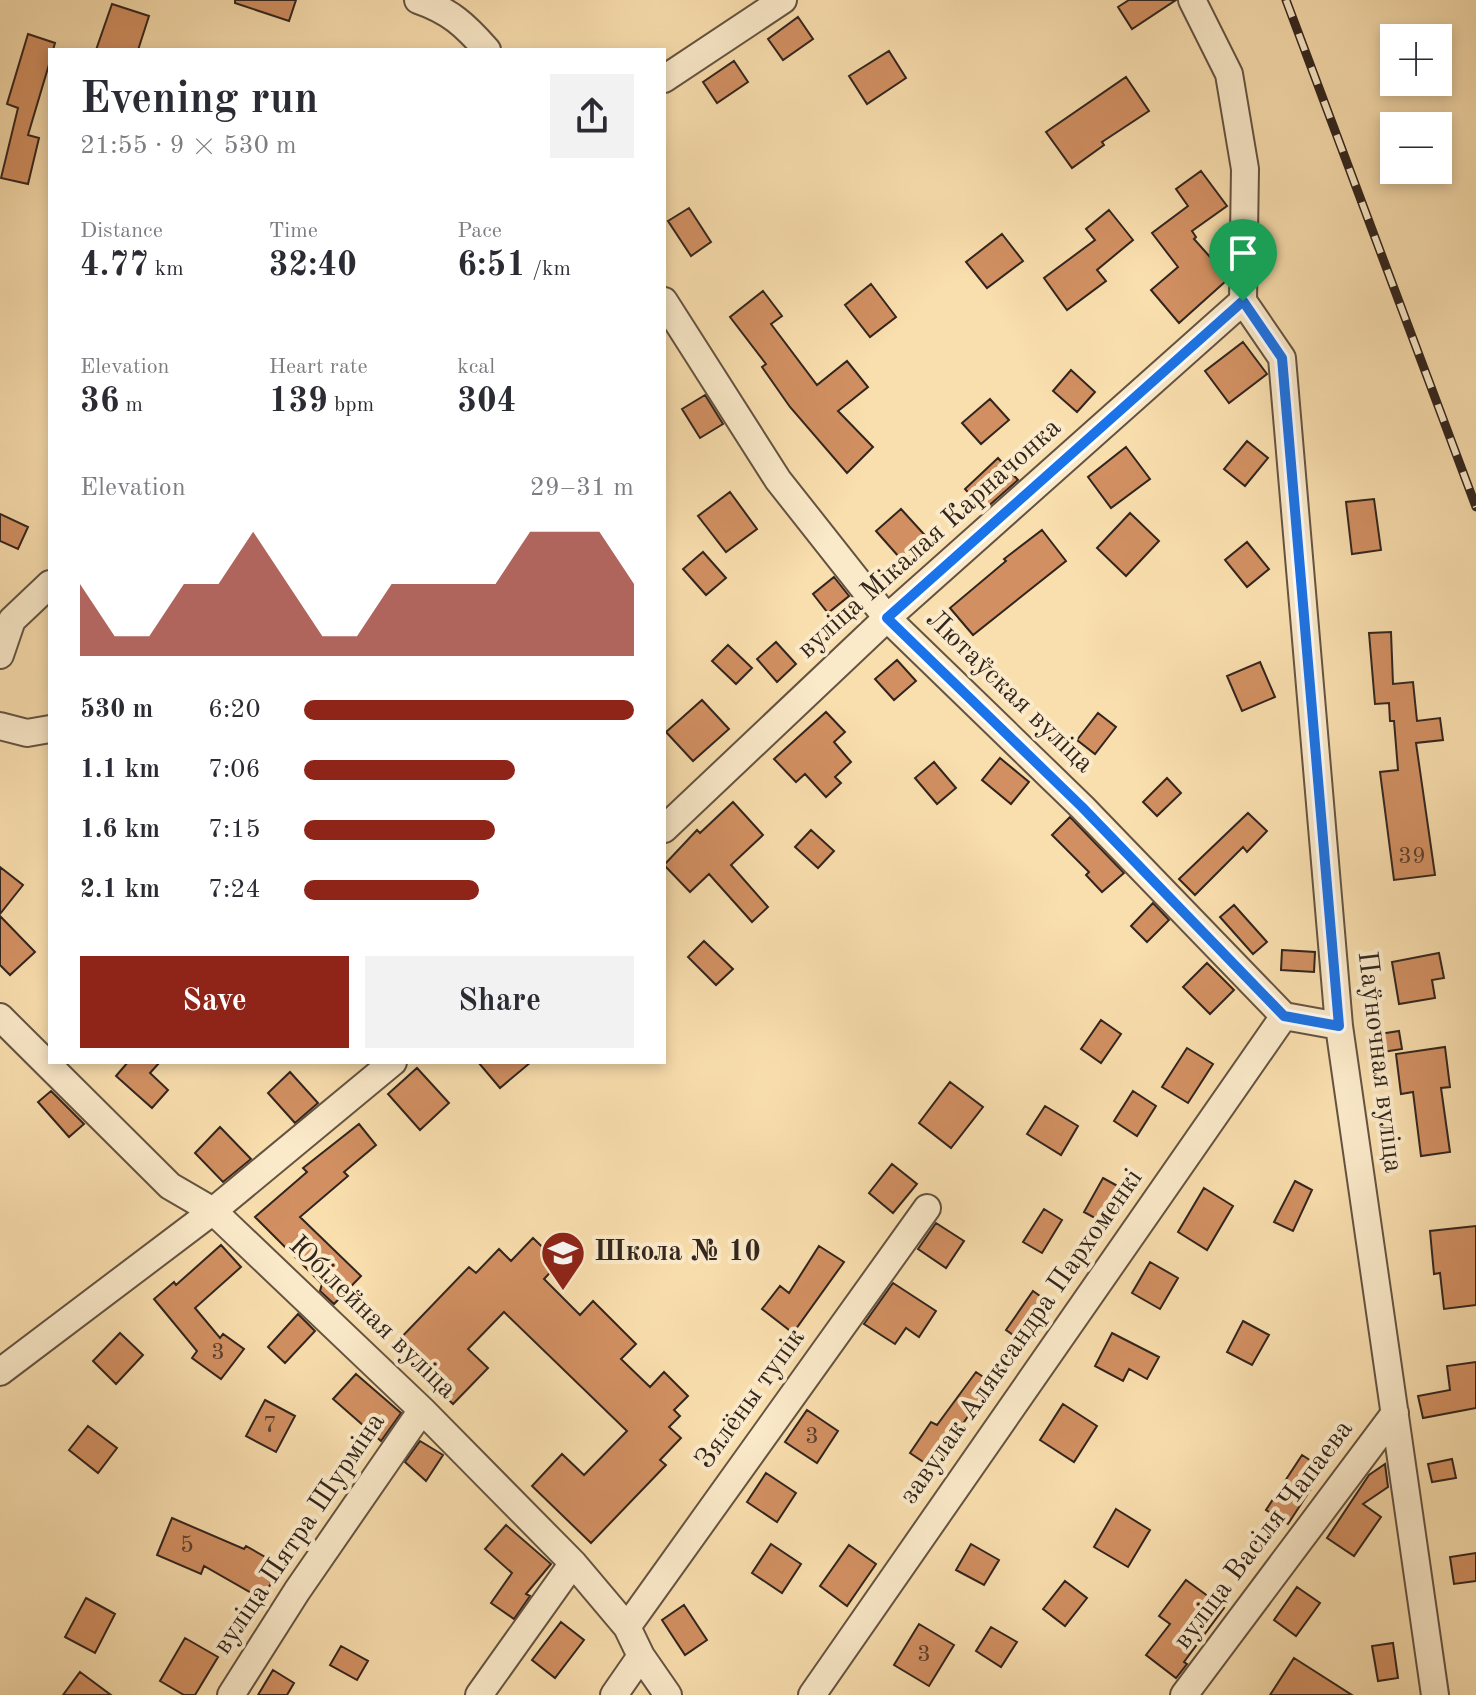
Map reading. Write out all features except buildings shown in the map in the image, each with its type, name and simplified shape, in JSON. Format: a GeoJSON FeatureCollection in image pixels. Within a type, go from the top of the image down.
{"type":"FeatureCollection","features":[{"type":"Feature","properties":{"kind":"street"},"geometry":{"type":"LineString","coordinates":[[421,0],[442,8],[466,26],[485,48]]}},
{"type":"Feature","properties":{"kind":"street"},"geometry":{"type":"LineString","coordinates":[[666,78],[783,0]]}},
{"type":"Feature","properties":{"kind":"street"},"geometry":{"type":"LineString","coordinates":[[1192,0],[1229,74],[1245,169],[1243,301]]}},
{"type":"Feature","properties":{"kind":"street","name":"вуліца Мікалая Карначонка"},"geometry":{"type":"LineString","coordinates":[[666,827],[887,618],[1243,301]]}},
{"type":"Feature","properties":{"kind":"street","name":"Паўночная вуліца"},"geometry":{"type":"LineString","coordinates":[[1243,301],[1282,358],[1339,1026],[1435,1695]]}},
{"type":"Feature","properties":{"kind":"street","name":"Лютаўская вуліца"},"geometry":{"type":"LineString","coordinates":[[666,304],[778,480],[887,618],[1082,807],[1284,1016]]}},
{"type":"Feature","properties":{"kind":"street"},"geometry":{"type":"LineString","coordinates":[[0,655],[12,620],[48,586]]}},
{"type":"Feature","properties":{"kind":"street"},"geometry":{"type":"LineString","coordinates":[[0,726],[27,733],[48,729]]}},
{"type":"Feature","properties":{"kind":"street"},"geometry":{"type":"LineString","coordinates":[[1284,1016],[1339,1026]]}},
{"type":"Feature","properties":{"kind":"street","name":"завулак Аляксандра Пархоменкі"},"geometry":{"type":"LineString","coordinates":[[812,1695],[1284,1016]]}},
{"type":"Feature","properties":{"kind":"street","name":"Юбілейная вуліца"},"geometry":{"type":"LineString","coordinates":[[0,1017],[170,1186],[213,1211],[422,1410],[573,1563],[627,1627],[641,1656],[668,1695]]}},
{"type":"Feature","properties":{"kind":"street"},"geometry":{"type":"LineString","coordinates":[[0,1372],[213,1211],[391,1064]]}},
{"type":"Feature","properties":{"kind":"street","name":"Зялёны тупік"},"geometry":{"type":"LineString","coordinates":[[627,1627],[927,1208]]}},
{"type":"Feature","properties":{"kind":"street","name":"вуліца Пятра Шурміна"},"geometry":{"type":"LineString","coordinates":[[231,1695],[297,1591],[422,1410]]}},
{"type":"Feature","properties":{"kind":"street","name":"вуліца Васіля Чапаева"},"geometry":{"type":"LineString","coordinates":[[1184,1695],[1395,1413]]}},
{"type":"Feature","properties":{"kind":"street"},"geometry":{"type":"LineString","coordinates":[[479,1695],[573,1563]]}},
{"type":"Feature","properties":{"kind":"street"},"geometry":{"type":"LineString","coordinates":[[614,1695],[641,1656]]}},
{"type":"Feature","properties":{"kind":"railway"},"geometry":{"type":"LineString","coordinates":[[1286,0],[1476,507]]}},
{"type":"Feature","properties":{"kind":"place","name":"Школа № 10"},"geometry":{"type":"Point","coordinates":[563,1292]}},
{"type":"Feature","properties":{"kind":"route"},"geometry":{"type":"LineString","coordinates":[[1243,301],[1282,358],[1339,1026],[1284,1016],[1082,807],[887,618],[1243,301]]}}]}
